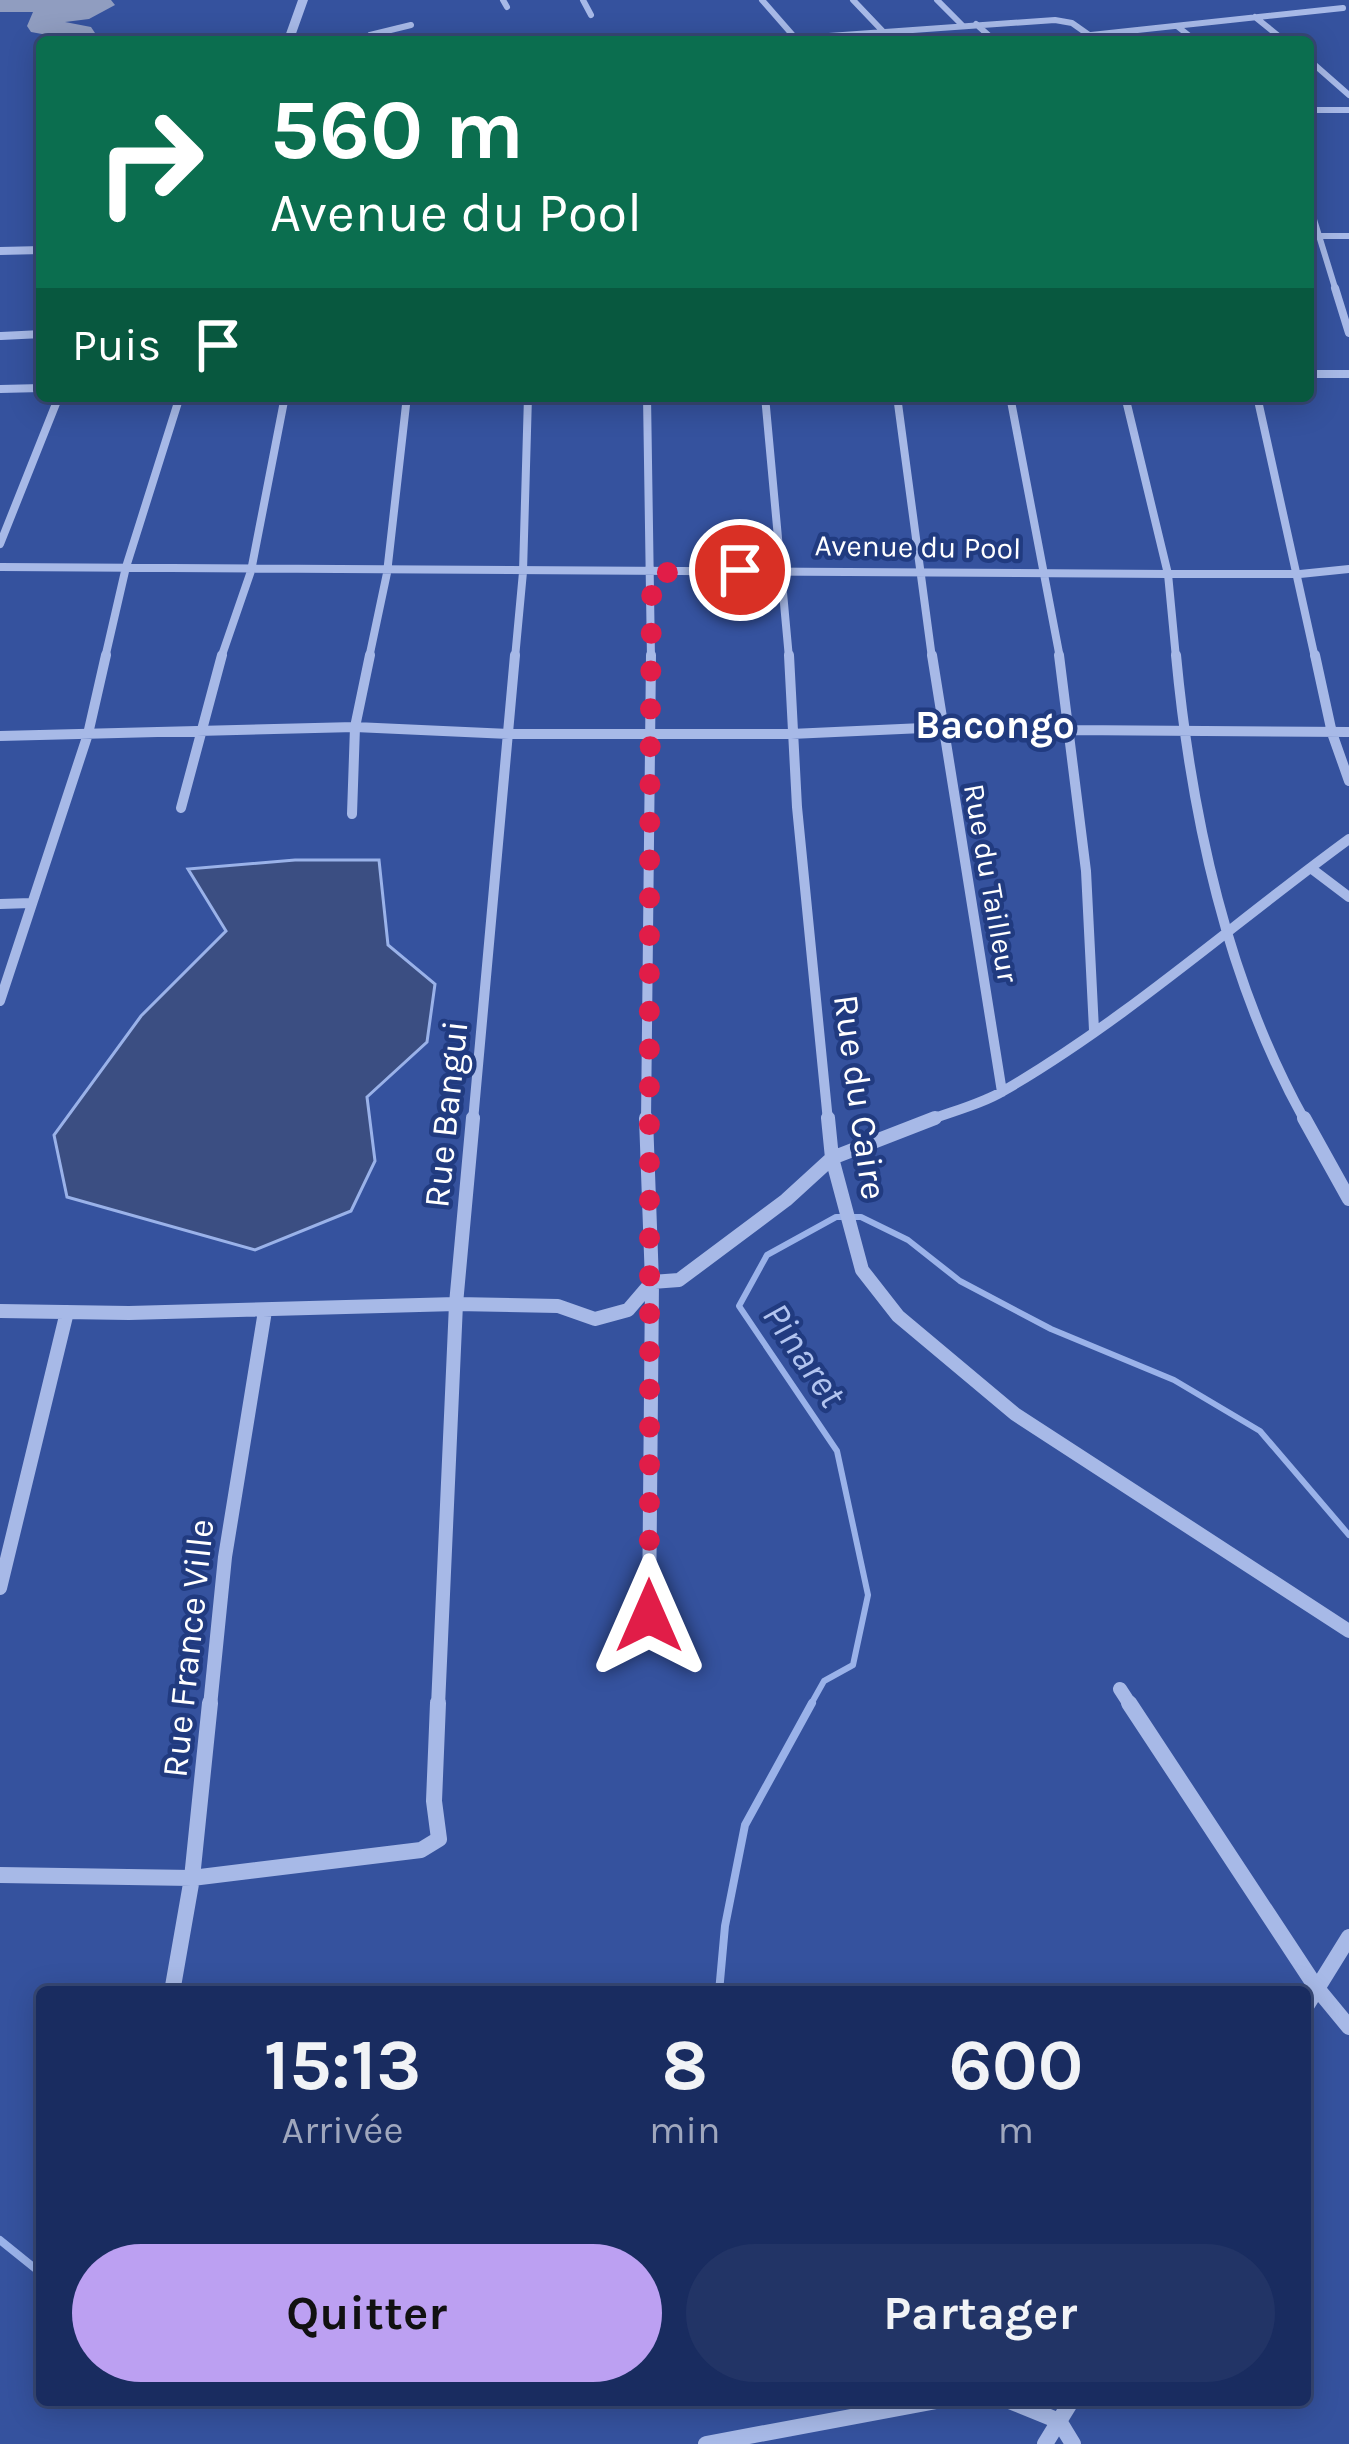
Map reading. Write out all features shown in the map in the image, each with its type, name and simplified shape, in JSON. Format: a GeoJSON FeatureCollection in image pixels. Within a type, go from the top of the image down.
{"type":"FeatureCollection","features":[{"type":"Feature","properties":{"kind":"street"},"geometry":{"type":"LineString","coordinates":[[290,36],[303,0]]}},
{"type":"Feature","properties":{"kind":"street"},"geometry":{"type":"LineString","coordinates":[[583,0],[591,15]]}},
{"type":"Feature","properties":{"kind":"street"},"geometry":{"type":"LineString","coordinates":[[762,0],[793,36]]}},
{"type":"Feature","properties":{"kind":"street"},"geometry":{"type":"LineString","coordinates":[[854,0],[888,36]]}},
{"type":"Feature","properties":{"kind":"street"},"geometry":{"type":"LineString","coordinates":[[937,0],[962,25]]}},
{"type":"Feature","properties":{"kind":"street"},"geometry":{"type":"LineString","coordinates":[[1332,0],[1346,10]]}},
{"type":"Feature","properties":{"kind":"street"},"geometry":{"type":"LineString","coordinates":[[825,36],[1055,20],[1072,23],[1091,35],[1346,10]]}},
{"type":"Feature","properties":{"kind":"street"},"geometry":{"type":"LineString","coordinates":[[1255,17],[1279,36]]}},
{"type":"Feature","properties":{"kind":"street"},"geometry":{"type":"LineString","coordinates":[[976,24],[989,36]]}},
{"type":"Feature","properties":{"kind":"street"},"geometry":{"type":"LineString","coordinates":[[369,36],[412,25]]}},
{"type":"Feature","properties":{"kind":"street"},"geometry":{"type":"LineString","coordinates":[[1177,26],[1189,36]]}},
{"type":"Feature","properties":{"kind":"street"},"geometry":{"type":"LineString","coordinates":[[1314,64],[1349,95]]}},
{"type":"Feature","properties":{"kind":"street"},"geometry":{"type":"LineString","coordinates":[[1314,110],[1349,110]]}},
{"type":"Feature","properties":{"kind":"street"},"geometry":{"type":"LineString","coordinates":[[1314,220],[1349,333]]}},
{"type":"Feature","properties":{"kind":"street"},"geometry":{"type":"LineString","coordinates":[[1314,236],[1349,236]]}},
{"type":"Feature","properties":{"kind":"street"},"geometry":{"type":"LineString","coordinates":[[0,251],[36,250]]}},
{"type":"Feature","properties":{"kind":"street"},"geometry":{"type":"LineString","coordinates":[[2,336],[36,334]]}},
{"type":"Feature","properties":{"kind":"street"},"geometry":{"type":"LineString","coordinates":[[1314,377],[1349,377]]}},
{"type":"Feature","properties":{"kind":"street"},"geometry":{"type":"LineString","coordinates":[[0,388],[36,388]]}},
{"type":"Feature","properties":{"kind":"street"},"geometry":{"type":"LineString","coordinates":[[0,544],[57,402]]}},
{"type":"Feature","properties":{"kind":"street"},"geometry":{"type":"LineString","coordinates":[[0,1001],[88,734],[126,567],[178,402]]}},
{"type":"Feature","properties":{"kind":"street"},"geometry":{"type":"LineString","coordinates":[[182,808],[199,728],[251,572],[284,402]]}},
{"type":"Feature","properties":{"kind":"street"},"geometry":{"type":"LineString","coordinates":[[352,814],[355,727],[388,573],[406,402]]}},
{"type":"Feature","properties":{"kind":"street","name":"Rue Bangui"},"geometry":{"type":"LineString","coordinates":[[192,1878],[421,1850],[439,1839],[434,1802],[456,1304],[523,572],[528,402]]}},
{"type":"Feature","properties":{"kind":"street"},"geometry":{"type":"LineString","coordinates":[[647,402],[652,573],[646,1107],[652,1282],[649,1616]]}},
{"type":"Feature","properties":{"kind":"street","name":"Rue du Caire"},"geometry":{"type":"LineString","coordinates":[[766,402],[784,569],[791,734],[832,1158],[862,1270],[898,1316],[1015,1414],[1349,1631]]}},
{"type":"Feature","properties":{"kind":"street","name":"Rue du Tailleur"},"geometry":{"type":"LineString","coordinates":[[898,402],[945,727],[949,787],[1002,1092]]}},
{"type":"Feature","properties":{"kind":"street"},"geometry":{"type":"LineString","coordinates":[[1011,402],[1046,573],[1069,730],[1091,941],[1094,1030]]}},
{"type":"Feature","properties":{"kind":"street"},"geometry":{"type":"LineString","coordinates":[[1126,402],[1168,574],[1183,733],[1224,930],[1283,1083],[1348,1195]]}},
{"type":"Feature","properties":{"kind":"street"},"geometry":{"type":"LineString","coordinates":[[1258,402],[1332,734],[1349,781]]}},
{"type":"Feature","properties":{"kind":"street","name":"Avenue du Pool"},"geometry":{"type":"LineString","coordinates":[[0,567],[388,573],[784,569],[1168,574],[1300,574],[1349,568]]}},
{"type":"Feature","properties":{"kind":"street"},"geometry":{"type":"LineString","coordinates":[[0,736],[199,728],[791,734],[945,727]]}},
{"type":"Feature","properties":{"kind":"street"},"geometry":{"type":"LineString","coordinates":[[1069,730],[1349,732]]}},
{"type":"Feature","properties":{"kind":"street"},"geometry":{"type":"LineString","coordinates":[[0,1311],[456,1304],[558,1306],[595,1319],[628,1310],[652,1282],[680,1280],[786,1200],[832,1158],[1002,1092],[1171,976],[1224,930],[1349,839]]}},
{"type":"Feature","properties":{"kind":"street"},"geometry":{"type":"LineString","coordinates":[[1312,868],[1349,897]]}},
{"type":"Feature","properties":{"kind":"street"},"geometry":{"type":"LineString","coordinates":[[0,904],[31,903]]}},
{"type":"Feature","properties":{"kind":"street","name":"Rue France Ville"},"geometry":{"type":"LineString","coordinates":[[173,1986],[192,1878],[224,1557],[265,1310]]}},
{"type":"Feature","properties":{"kind":"street"},"geometry":{"type":"LineString","coordinates":[[0,1588],[67,1312]]}},
{"type":"Feature","properties":{"kind":"street"},"geometry":{"type":"LineString","coordinates":[[1120,1689],[1316,1987],[1349,2027]]}},
{"type":"Feature","properties":{"kind":"street"},"geometry":{"type":"LineString","coordinates":[[0,1874],[192,1878]]}},
{"type":"Feature","properties":{"kind":"street"},"geometry":{"type":"LineString","coordinates":[[1311,1997],[1349,1937]]}},
{"type":"Feature","properties":{"kind":"street"},"geometry":{"type":"LineString","coordinates":[[706,2444],[910,2406]]}},
{"type":"Feature","properties":{"kind":"street"},"geometry":{"type":"LineString","coordinates":[[1022,2406],[1059,2421],[1072,2444]]}},
{"type":"Feature","properties":{"kind":"street"},"geometry":{"type":"LineString","coordinates":[[1045,2444],[1068,2406]]}},
{"type":"Feature","properties":{"kind":"shaded area"},"geometry":{"type":"Polygon","coordinates":[[[0,0],[1349,0],[1349,2444],[0,2444],[0,0]]]}},
{"type":"Feature","properties":{"kind":"shaded area"},"geometry":{"type":"Polygon","coordinates":[[[295,860],[379,860],[388,945],[435,984],[427,1042],[367,1097],[375,1161],[351,1211],[255,1250],[67,1197],[54,1135],[141,1016],[226,931],[188,869],[295,860]]]}},
{"type":"Feature","properties":{"kind":"waterway","name":"Pinaret"},"geometry":{"type":"LineString","coordinates":[[810,1706],[824,1681],[853,1665],[868,1595],[837,1451],[739,1306],[767,1255],[836,1217],[861,1217],[908,1240],[960,1281],[1051,1329],[1174,1380],[1260,1431],[1349,1535]]}},
{"type":"Feature","properties":{"kind":"waterway","name":"Pinaret"},"geometry":{"type":"LineString","coordinates":[[720,1986],[725,1926],[745,1825],[812,1703]]}},
{"type":"Feature","properties":{"kind":"waterway","name":"Pinaret"},"geometry":{"type":"LineString","coordinates":[[0,2240],[36,2269]]}},
{"type":"Feature","properties":{"kind":"taxiway"},"geometry":{"type":"LineString","coordinates":[[0,4],[102,5],[80,14],[44,15],[40,26],[82,33],[75,36]]}},
{"type":"Feature","properties":{"kind":"district","name":"Bacongo"},"geometry":{"type":"Point","coordinates":[995,724]}},
{"type":"Feature","properties":{"kind":"route"},"geometry":{"type":"LineString","coordinates":[[649,1616],[652,1282],[646,1107],[652,573],[740,570]]}}]}
